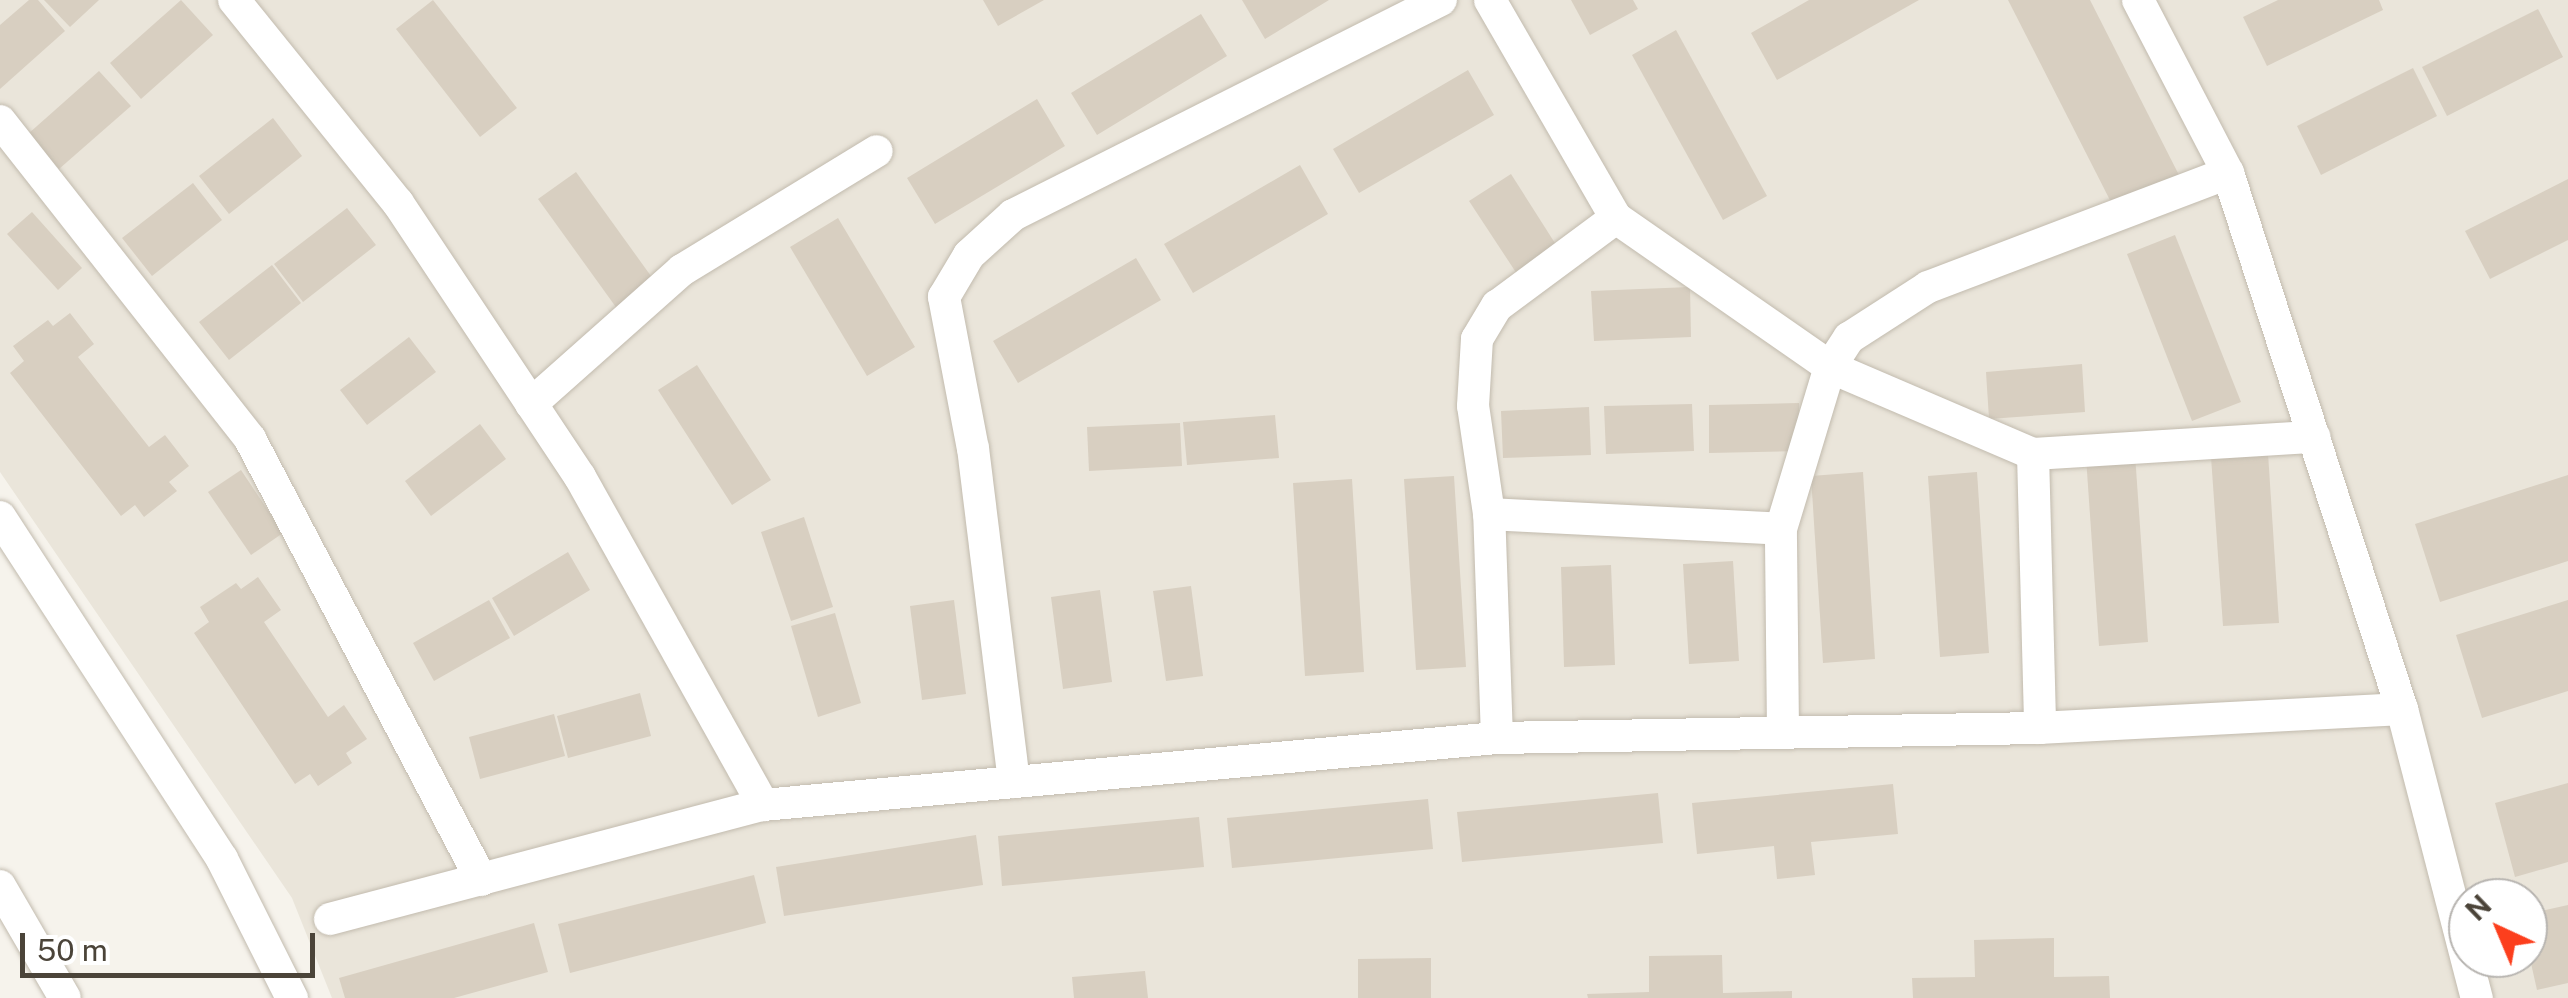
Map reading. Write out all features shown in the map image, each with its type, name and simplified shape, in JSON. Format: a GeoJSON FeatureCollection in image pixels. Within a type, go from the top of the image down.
{"type":"FeatureCollection","features":[{"type":"Feature","properties":{"kind":"street"},"geometry":{"type":"LineString","coordinates":[[234,0],[398,203],[580,477],[763,805]]}},
{"type":"Feature","properties":{"kind":"street"},"geometry":{"type":"LineString","coordinates":[[1014,782],[973,449],[944,297],[970,255],[1013,215],[1441,0]]}},
{"type":"Feature","properties":{"kind":"street"},"geometry":{"type":"LineString","coordinates":[[1490,0],[1616,218],[1830,368],[2033,454],[2314,437]]}},
{"type":"Feature","properties":{"kind":"street"},"geometry":{"type":"LineString","coordinates":[[2138,0],[2228,173],[2402,709],[2477,998]]}},
{"type":"Feature","properties":{"kind":"street"},"geometry":{"type":"LineString","coordinates":[[0,121],[250,439],[482,880]]}},
{"type":"Feature","properties":{"kind":"street"},"geometry":{"type":"LineString","coordinates":[[531,404],[682,270],[878,152]]}},
{"type":"Feature","properties":{"kind":"street"},"geometry":{"type":"LineString","coordinates":[[1782,732],[1780,529],[1830,368],[1849,338],[1928,287],[2228,173]]}},
{"type":"Feature","properties":{"kind":"street"},"geometry":{"type":"LineString","coordinates":[[1498,738],[1488,514],[1473,406],[1477,339],[1497,306],[1616,218]]}},
{"type":"Feature","properties":{"kind":"street"},"geometry":{"type":"LineString","coordinates":[[2033,454],[2040,728]]}},
{"type":"Feature","properties":{"kind":"street"},"geometry":{"type":"LineString","coordinates":[[1488,514],[1780,529]]}},
{"type":"Feature","properties":{"kind":"street"},"geometry":{"type":"LineString","coordinates":[[0,517],[222,859],[292,998]]}},
{"type":"Feature","properties":{"kind":"street"},"geometry":{"type":"LineString","coordinates":[[330,919],[763,805],[1498,738],[2040,728],[2402,709]]}},
{"type":"Feature","properties":{"kind":"street"},"geometry":{"type":"LineString","coordinates":[[0,886],[66,998]]}},
{"type":"Feature","properties":{"kind":"shaded area"},"geometry":{"type":"Polygon","coordinates":[[[0,0],[2568,0],[2568,998],[332,998],[292,898],[0,472],[0,0]]]}},
{"type":"Feature","properties":{"kind":"building"},"geometry":{"type":"Polygon","coordinates":[[[29,0],[38,0],[65,31],[0,89],[0,25],[29,0]]]}},
{"type":"Feature","properties":{"kind":"building"},"geometry":{"type":"Polygon","coordinates":[[[44,0],[99,0],[70,27],[44,0]]]}},
{"type":"Feature","properties":{"kind":"building"},"geometry":{"type":"Polygon","coordinates":[[[181,0],[213,35],[141,99],[110,63],[181,0]]]}},
{"type":"Feature","properties":{"kind":"building"},"geometry":{"type":"Polygon","coordinates":[[[433,0],[517,108],[480,137],[396,29],[433,0]]]}},
{"type":"Feature","properties":{"kind":"building"},"geometry":{"type":"Polygon","coordinates":[[[983,0],[1044,0],[998,26],[983,0]]]}},
{"type":"Feature","properties":{"kind":"building"},"geometry":{"type":"Polygon","coordinates":[[[1242,0],[1329,0],[1265,39],[1242,0]]]}},
{"type":"Feature","properties":{"kind":"building"},"geometry":{"type":"Polygon","coordinates":[[[1571,0],[1633,0],[1638,9],[1590,35],[1571,0]]]}},
{"type":"Feature","properties":{"kind":"building"},"geometry":{"type":"Polygon","coordinates":[[[1809,0],[1919,0],[1777,80],[1751,33],[1809,0]]]}},
{"type":"Feature","properties":{"kind":"building"},"geometry":{"type":"Polygon","coordinates":[[[2008,0],[2090,0],[2180,177],[2115,210],[2008,0]]]}},
{"type":"Feature","properties":{"kind":"building"},"geometry":{"type":"Polygon","coordinates":[[[2278,0],[2379,0],[2383,10],[2267,66],[2243,17],[2278,0]]]}},
{"type":"Feature","properties":{"kind":"building"},"geometry":{"type":"Polygon","coordinates":[[[2538,9],[2563,57],[2447,116],[2422,67],[2538,9]]]}},
{"type":"Feature","properties":{"kind":"building"},"geometry":{"type":"Polygon","coordinates":[[[1201,14],[1227,56],[1097,135],[1071,93],[1201,14]]]}},
{"type":"Feature","properties":{"kind":"building"},"geometry":{"type":"Polygon","coordinates":[[[1676,30],[1767,196],[1723,220],[1632,55],[1676,30]]]}},
{"type":"Feature","properties":{"kind":"building"},"geometry":{"type":"Polygon","coordinates":[[[2413,68],[2437,116],[2321,175],[2297,126],[2413,68]]]}},
{"type":"Feature","properties":{"kind":"building"},"geometry":{"type":"Polygon","coordinates":[[[1468,70],[1494,115],[1359,193],[1333,149],[1468,70]]]}},
{"type":"Feature","properties":{"kind":"building"},"geometry":{"type":"Polygon","coordinates":[[[99,71],[131,106],[59,169],[28,134],[99,71]]]}},
{"type":"Feature","properties":{"kind":"building"},"geometry":{"type":"Polygon","coordinates":[[[1037,99],[1065,146],[935,224],[907,178],[1037,99]]]}},
{"type":"Feature","properties":{"kind":"building"},"geometry":{"type":"Polygon","coordinates":[[[273,118],[302,156],[229,214],[199,176],[273,118]]]}},
{"type":"Feature","properties":{"kind":"building"},"geometry":{"type":"Polygon","coordinates":[[[1300,165],[1328,214],[1193,293],[1164,244],[1300,165]]]}},
{"type":"Feature","properties":{"kind":"building"},"geometry":{"type":"Polygon","coordinates":[[[576,172],[656,283],[618,310],[538,199],[576,172]]]}},
{"type":"Feature","properties":{"kind":"building"},"geometry":{"type":"Polygon","coordinates":[[[1511,174],[1560,251],[1519,277],[1469,201],[1511,174]]]}},
{"type":"Feature","properties":{"kind":"building"},"geometry":{"type":"Polygon","coordinates":[[[2568,179],[2568,240],[2490,279],[2465,231],[2568,179]]]}},
{"type":"Feature","properties":{"kind":"building"},"geometry":{"type":"Polygon","coordinates":[[[193,183],[222,220],[152,276],[122,238],[193,183]]]}},
{"type":"Feature","properties":{"kind":"building"},"geometry":{"type":"Polygon","coordinates":[[[347,208],[376,245],[303,302],[274,264],[347,208]]]}},
{"type":"Feature","properties":{"kind":"building"},"geometry":{"type":"Polygon","coordinates":[[[32,212],[82,268],[58,290],[7,234],[32,212]]]}},
{"type":"Feature","properties":{"kind":"building"},"geometry":{"type":"Polygon","coordinates":[[[838,218],[915,347],[867,376],[790,247],[838,218]]]}},
{"type":"Feature","properties":{"kind":"building"},"geometry":{"type":"Polygon","coordinates":[[[2175,235],[2241,402],[2192,421],[2127,254],[2175,235]]]}},
{"type":"Feature","properties":{"kind":"building"},"geometry":{"type":"Polygon","coordinates":[[[1136,258],[1161,300],[1018,383],[993,341],[1136,258]]]}},
{"type":"Feature","properties":{"kind":"building"},"geometry":{"type":"Polygon","coordinates":[[[272,265],[301,303],[229,360],[199,322],[272,265]]]}},
{"type":"Feature","properties":{"kind":"building"},"geometry":{"type":"Polygon","coordinates":[[[1690,287],[1691,337],[1594,341],[1591,291],[1690,287]]]}},
{"type":"Feature","properties":{"kind":"building"},"geometry":{"type":"Polygon","coordinates":[[[70,313],[94,344],[78,357],[149,447],[165,435],[189,466],[169,482],[177,491],[144,517],[135,505],[121,516],[10,373],[24,361],[13,346],[48,320],[53,326],[70,313]]]}},
{"type":"Feature","properties":{"kind":"building"},"geometry":{"type":"Polygon","coordinates":[[[409,337],[436,372],[367,425],[340,390],[409,337]]]}},
{"type":"Feature","properties":{"kind":"building"},"geometry":{"type":"Polygon","coordinates":[[[2082,364],[2085,412],[1989,419],[1986,372],[2082,364]]]}},
{"type":"Feature","properties":{"kind":"building"},"geometry":{"type":"Polygon","coordinates":[[[697,365],[771,480],[732,505],[658,390],[697,365]]]}},
{"type":"Feature","properties":{"kind":"building"},"geometry":{"type":"Polygon","coordinates":[[[1799,403],[1800,451],[1709,453],[1709,405],[1799,403]]]}},
{"type":"Feature","properties":{"kind":"building"},"geometry":{"type":"Polygon","coordinates":[[[1692,404],[1694,451],[1606,454],[1604,406],[1692,404]]]}},
{"type":"Feature","properties":{"kind":"building"},"geometry":{"type":"Polygon","coordinates":[[[1589,407],[1591,455],[1503,458],[1501,411],[1589,407]]]}},
{"type":"Feature","properties":{"kind":"building"},"geometry":{"type":"Polygon","coordinates":[[[1275,415],[1279,458],[1187,465],[1183,422],[1275,415]]]}},
{"type":"Feature","properties":{"kind":"building"},"geometry":{"type":"Polygon","coordinates":[[[1180,423],[1182,466],[1089,471],[1087,427],[1180,423]]]}},
{"type":"Feature","properties":{"kind":"building"},"geometry":{"type":"Polygon","coordinates":[[[480,424],[506,459],[431,516],[405,481],[480,424]]]}},
{"type":"Feature","properties":{"kind":"building"},"geometry":{"type":"Polygon","coordinates":[[[2268,453],[2279,623],[2223,626],[2211,457],[2268,453]]]}},
{"type":"Feature","properties":{"kind":"building"},"geometry":{"type":"Polygon","coordinates":[[[2135,454],[2148,642],[2099,646],[2086,457],[2135,454]]]}},
{"type":"Feature","properties":{"kind":"building"},"geometry":{"type":"Polygon","coordinates":[[[241,470],[283,533],[251,555],[208,492],[241,470]]]}},
{"type":"Feature","properties":{"kind":"building"},"geometry":{"type":"Polygon","coordinates":[[[1863,472],[1875,659],[1823,663],[1811,476],[1863,472]]]}},
{"type":"Feature","properties":{"kind":"building"},"geometry":{"type":"Polygon","coordinates":[[[1977,472],[1989,653],[1940,657],[1928,476],[1977,472]]]}},
{"type":"Feature","properties":{"kind":"building"},"geometry":{"type":"Polygon","coordinates":[[[2568,475],[2568,561],[2440,602],[2415,524],[2568,475]]]}},
{"type":"Feature","properties":{"kind":"building"},"geometry":{"type":"Polygon","coordinates":[[[1454,476],[1466,667],[1416,670],[1404,479],[1454,476]]]}},
{"type":"Feature","properties":{"kind":"building"},"geometry":{"type":"Polygon","coordinates":[[[1352,479],[1364,672],[1305,676],[1293,483],[1352,479]]]}},
{"type":"Feature","properties":{"kind":"building"},"geometry":{"type":"Polygon","coordinates":[[[804,517],[833,607],[791,621],[761,532],[804,517]]]}},
{"type":"Feature","properties":{"kind":"building"},"geometry":{"type":"Polygon","coordinates":[[[568,552],[590,590],[514,636],[492,598],[568,552]]]}},
{"type":"Feature","properties":{"kind":"building"},"geometry":{"type":"Polygon","coordinates":[[[1733,561],[1739,661],[1689,664],[1683,564],[1733,561]]]}},
{"type":"Feature","properties":{"kind":"building"},"geometry":{"type":"Polygon","coordinates":[[[1611,565],[1615,665],[1564,667],[1561,567],[1611,565]]]}},
{"type":"Feature","properties":{"kind":"building"},"geometry":{"type":"Polygon","coordinates":[[[258,577],[281,610],[264,622],[328,717],[344,705],[367,739],[346,753],[352,763],[318,786],[310,774],[295,784],[194,633],[209,622],[200,607],[236,583],[241,589],[258,577]]]}},
{"type":"Feature","properties":{"kind":"building"},"geometry":{"type":"Polygon","coordinates":[[[1191,586],[1203,676],[1166,681],[1153,591],[1191,586]]]}},
{"type":"Feature","properties":{"kind":"building"},"geometry":{"type":"Polygon","coordinates":[[[1100,590],[1112,682],[1063,689],[1051,597],[1100,590]]]}},
{"type":"Feature","properties":{"kind":"building"},"geometry":{"type":"Polygon","coordinates":[[[489,600],[510,638],[434,681],[413,643],[489,600]]]}},
{"type":"Feature","properties":{"kind":"building"},"geometry":{"type":"Polygon","coordinates":[[[954,600],[966,694],[922,700],[910,606],[954,600]]]}},
{"type":"Feature","properties":{"kind":"building"},"geometry":{"type":"Polygon","coordinates":[[[2568,600],[2568,691],[2482,718],[2456,635],[2568,600]]]}},
{"type":"Feature","properties":{"kind":"building"},"geometry":{"type":"Polygon","coordinates":[[[835,613],[861,703],[818,717],[791,626],[835,613]]]}},
{"type":"Feature","properties":{"kind":"building"},"geometry":{"type":"Polygon","coordinates":[[[640,693],[651,736],[568,758],[557,716],[640,693]]]}},
{"type":"Feature","properties":{"kind":"building"},"geometry":{"type":"Polygon","coordinates":[[[554,714],[565,756],[480,779],[469,737],[554,714]]]}},
{"type":"Feature","properties":{"kind":"building"},"geometry":{"type":"Polygon","coordinates":[[[2568,783],[2568,862],[2515,877],[2495,803],[2568,783]]]}},
{"type":"Feature","properties":{"kind":"building"},"geometry":{"type":"Polygon","coordinates":[[[1893,784],[1898,834],[1811,842],[1815,875],[1777,879],[1774,846],[1697,854],[1692,803],[1893,784]]]}},
{"type":"Feature","properties":{"kind":"building"},"geometry":{"type":"Polygon","coordinates":[[[1658,793],[1663,843],[1462,862],[1457,812],[1658,793]]]}},
{"type":"Feature","properties":{"kind":"building"},"geometry":{"type":"Polygon","coordinates":[[[1428,799],[1433,849],[1232,868],[1227,818],[1428,799]]]}},
{"type":"Feature","properties":{"kind":"building"},"geometry":{"type":"Polygon","coordinates":[[[1199,817],[1204,867],[1002,886],[998,836],[1199,817]]]}},
{"type":"Feature","properties":{"kind":"building"},"geometry":{"type":"Polygon","coordinates":[[[976,835],[983,885],[784,916],[776,867],[976,835]]]}},
{"type":"Feature","properties":{"kind":"building"},"geometry":{"type":"Polygon","coordinates":[[[754,875],[766,923],[570,973],[558,924],[754,875]]]}},
{"type":"Feature","properties":{"kind":"building"},"geometry":{"type":"Polygon","coordinates":[[[2568,905],[2568,983],[2537,990],[2534,978],[2548,978],[2548,910],[2568,905]]]}},
{"type":"Feature","properties":{"kind":"building"},"geometry":{"type":"Polygon","coordinates":[[[534,923],[548,972],[454,998],[345,998],[339,978],[534,923]]]}},
{"type":"Feature","properties":{"kind":"building"},"geometry":{"type":"Polygon","coordinates":[[[2054,938],[2054,977],[2109,976],[2110,998],[1913,998],[1912,978],[1975,977],[1974,940],[2054,938]]]}},
{"type":"Feature","properties":{"kind":"building"},"geometry":{"type":"Polygon","coordinates":[[[1722,955],[1723,993],[1792,991],[1792,998],[1588,998],[1587,994],[1649,992],[1649,956],[1722,955]]]}},
{"type":"Feature","properties":{"kind":"building"},"geometry":{"type":"Polygon","coordinates":[[[1431,958],[1431,998],[1358,998],[1358,959],[1431,958]]]}},
{"type":"Feature","properties":{"kind":"building"},"geometry":{"type":"Polygon","coordinates":[[[1145,971],[1148,998],[1074,998],[1072,977],[1145,971]]]}}]}
